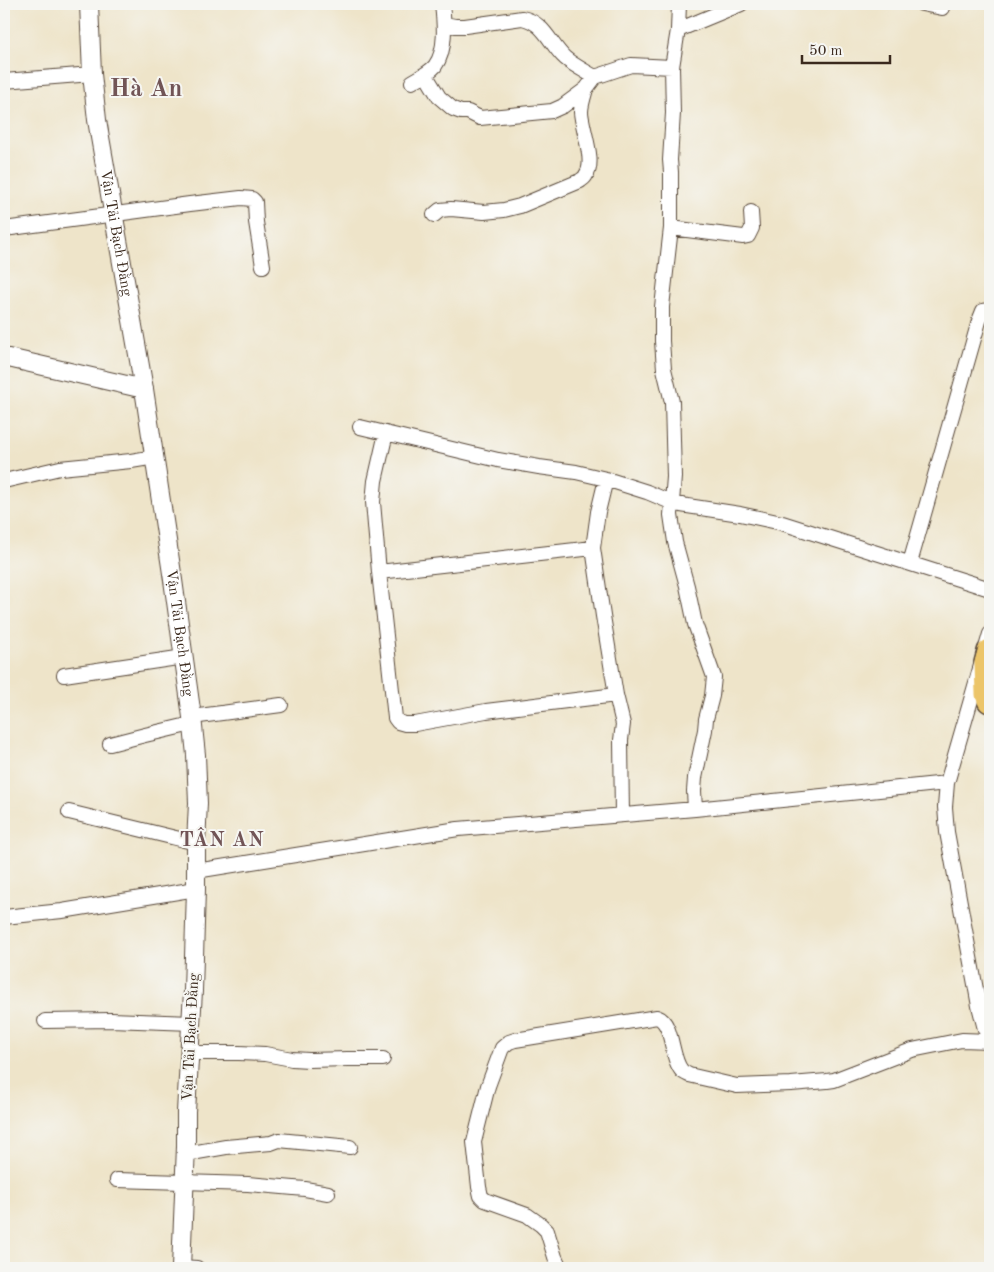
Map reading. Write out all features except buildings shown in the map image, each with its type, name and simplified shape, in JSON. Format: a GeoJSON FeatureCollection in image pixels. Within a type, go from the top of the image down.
{"type":"FeatureCollection","features":[{"type":"Feature","properties":{"kind":"highway"},"geometry":{"type":"LineString","coordinates":[[990,652],[986,663],[990,700]]}},
{"type":"Feature","properties":{"kind":"street","name":"Vận Tải Bạch Đằng"},"geometry":{"type":"LineString","coordinates":[[90,4],[92,74],[97,120],[155,457],[192,721],[198,803],[192,1024],[186,1112],[184,1182],[186,1268]]}},
{"type":"Feature","properties":{"kind":"street"},"geometry":{"type":"LineString","coordinates":[[412,82],[426,74],[435,65],[439,57],[442,49],[444,24],[442,4]]}},
{"type":"Feature","properties":{"kind":"street"},"geometry":{"type":"LineString","coordinates":[[679,4],[678,30],[672,67],[671,228],[662,307],[662,341],[664,369],[672,402],[674,477],[671,515],[675,542],[695,624],[714,677],[694,791],[695,809]]}},
{"type":"Feature","properties":{"kind":"street"},"geometry":{"type":"LineString","coordinates":[[678,30],[741,4]]}},
{"type":"Feature","properties":{"kind":"street"},"geometry":{"type":"LineString","coordinates":[[922,4],[942,8]]}},
{"type":"Feature","properties":{"kind":"street"},"geometry":{"type":"LineString","coordinates":[[444,24],[465,26],[522,18],[530,20],[539,26],[565,58],[595,77]]}},
{"type":"Feature","properties":{"kind":"street"},"geometry":{"type":"LineString","coordinates":[[426,74],[440,97],[453,109],[468,112],[480,118],[552,111],[563,106],[586,89],[595,77],[631,65],[672,67]]}},
{"type":"Feature","properties":{"kind":"street"},"geometry":{"type":"LineString","coordinates":[[4,81],[92,74]]}},
{"type":"Feature","properties":{"kind":"street"},"geometry":{"type":"LineString","coordinates":[[434,215],[440,210],[484,212],[504,210],[520,206],[580,181],[587,175],[590,164],[581,110],[586,89]]}},
{"type":"Feature","properties":{"kind":"street"},"geometry":{"type":"LineString","coordinates":[[4,230],[232,199],[252,198],[255,202],[263,266]]}},
{"type":"Feature","properties":{"kind":"street"},"geometry":{"type":"LineString","coordinates":[[671,228],[743,237],[748,236],[752,228],[751,212]]}},
{"type":"Feature","properties":{"kind":"street"},"geometry":{"type":"LineString","coordinates":[[910,563],[979,321],[983,311],[990,310]]}},
{"type":"Feature","properties":{"kind":"street"},"geometry":{"type":"LineString","coordinates":[[4,357],[144,388]]}},
{"type":"Feature","properties":{"kind":"street"},"geometry":{"type":"LineString","coordinates":[[360,427],[498,460],[576,472],[606,479],[648,492],[673,503],[782,523],[990,589]]}},
{"type":"Feature","properties":{"kind":"street"},"geometry":{"type":"LineString","coordinates":[[386,433],[375,481],[373,502],[379,572],[398,722],[415,724],[486,711],[616,695]]}},
{"type":"Feature","properties":{"kind":"street"},"geometry":{"type":"LineString","coordinates":[[4,481],[60,468],[155,457]]}},
{"type":"Feature","properties":{"kind":"street"},"geometry":{"type":"LineString","coordinates":[[606,479],[598,512],[593,548],[616,695],[623,724],[621,740],[622,815]]}},
{"type":"Feature","properties":{"kind":"street"},"geometry":{"type":"LineString","coordinates":[[379,572],[593,548]]}},
{"type":"Feature","properties":{"kind":"street"},"geometry":{"type":"LineString","coordinates":[[990,634],[947,783],[945,806],[947,832],[980,1006],[985,1029],[990,1036]]}},
{"type":"Feature","properties":{"kind":"street"},"geometry":{"type":"LineString","coordinates":[[64,675],[184,657]]}},
{"type":"Feature","properties":{"kind":"street"},"geometry":{"type":"LineString","coordinates":[[110,744],[192,721],[281,705]]}},
{"type":"Feature","properties":{"kind":"street"},"geometry":{"type":"LineString","coordinates":[[196,872],[458,829],[695,809],[947,783]]}},
{"type":"Feature","properties":{"kind":"street"},"geometry":{"type":"LineString","coordinates":[[69,812],[196,844]]}},
{"type":"Feature","properties":{"kind":"street"},"geometry":{"type":"LineString","coordinates":[[4,917],[62,911],[196,889]]}},
{"type":"Feature","properties":{"kind":"street"},"geometry":{"type":"LineString","coordinates":[[560,1268],[547,1231],[541,1225],[527,1215],[486,1200],[481,1196],[474,1142],[488,1086],[502,1048],[509,1042],[657,1017],[661,1018],[670,1035],[677,1061],[682,1071],[689,1075],[736,1086],[834,1080],[912,1050],[962,1040],[990,1041]]}},
{"type":"Feature","properties":{"kind":"street"},"geometry":{"type":"LineString","coordinates":[[46,1021],[111,1020],[192,1024]]}},
{"type":"Feature","properties":{"kind":"street"},"geometry":{"type":"LineString","coordinates":[[190,1053],[265,1054],[309,1060],[383,1059]]}},
{"type":"Feature","properties":{"kind":"street"},"geometry":{"type":"LineString","coordinates":[[186,1154],[226,1147],[271,1143],[279,1140],[350,1147]]}},
{"type":"Feature","properties":{"kind":"street"},"geometry":{"type":"LineString","coordinates":[[117,1180],[226,1183],[286,1187],[328,1193]]}},
{"type":"Feature","properties":{"kind":"district","name":"Hà An"},"geometry":{"type":"Point","coordinates":[146,87]}},
{"type":"Feature","properties":{"kind":"district","name":"TÂN AN"},"geometry":{"type":"Point","coordinates":[222,839]}}]}
